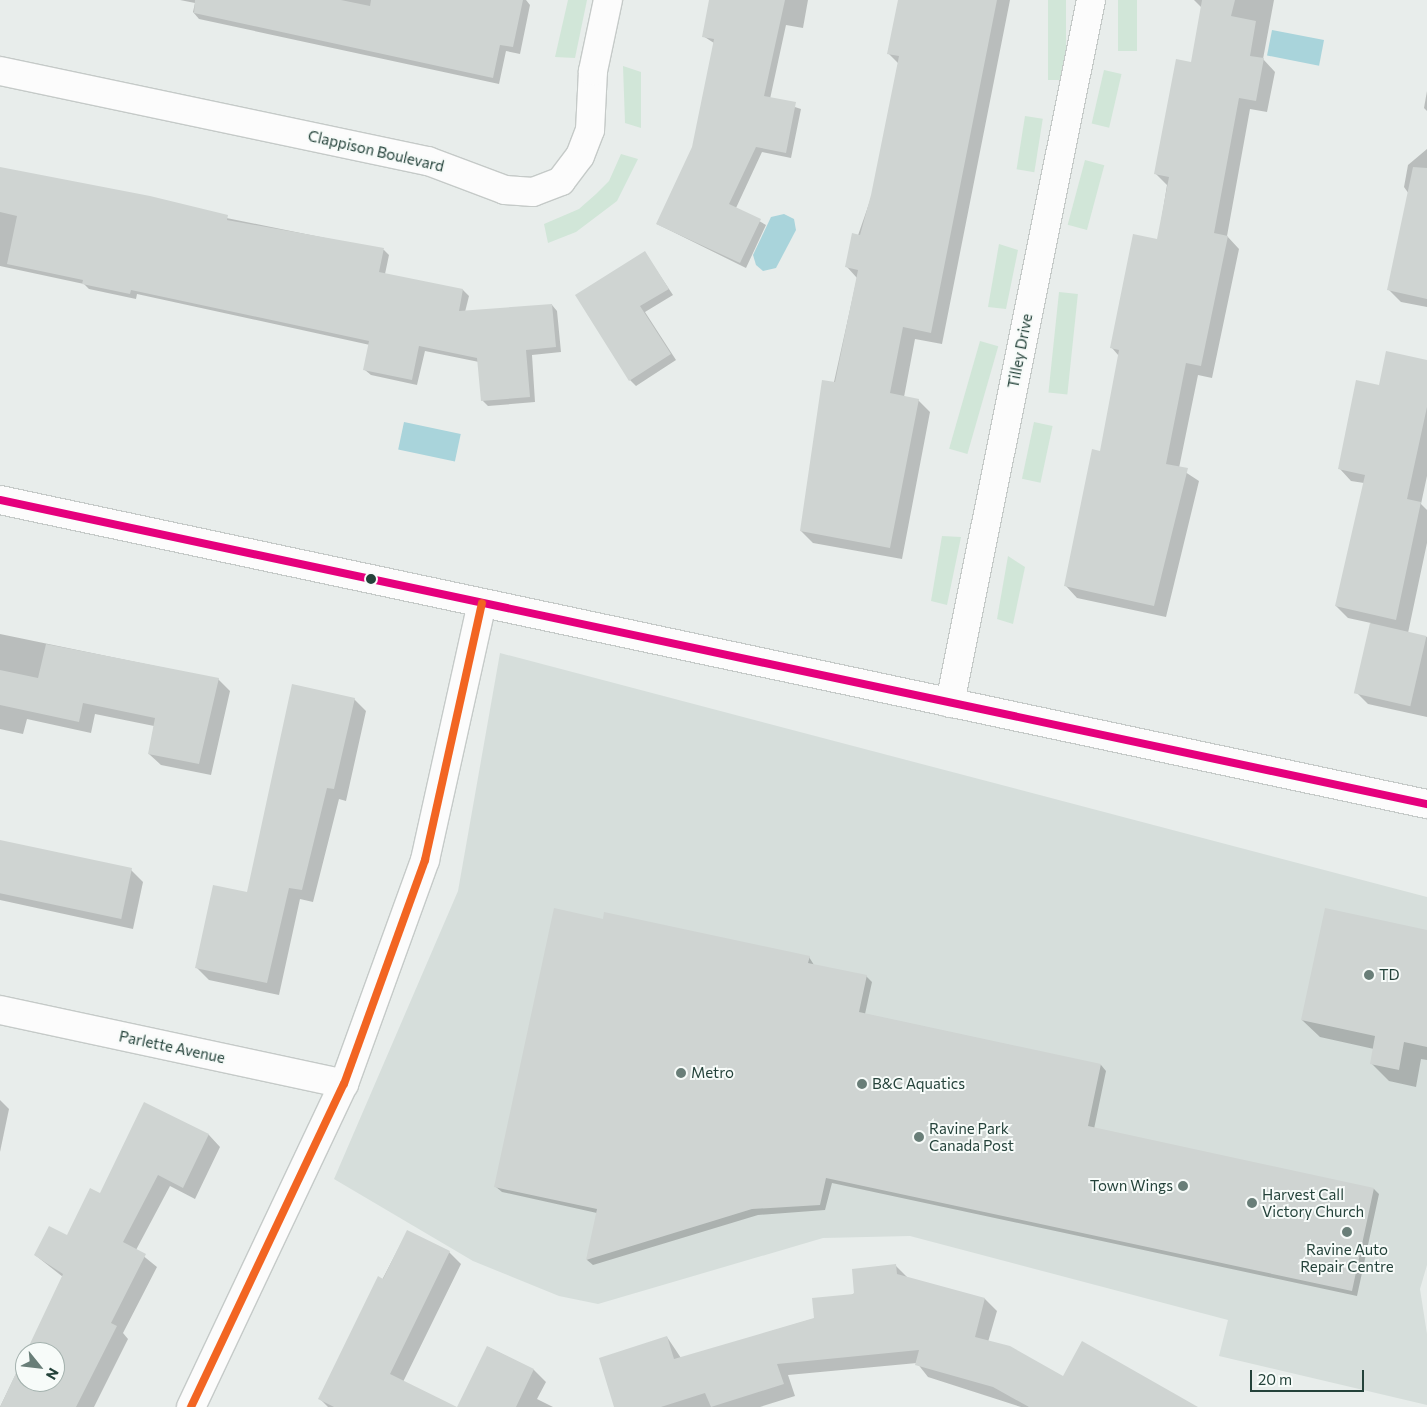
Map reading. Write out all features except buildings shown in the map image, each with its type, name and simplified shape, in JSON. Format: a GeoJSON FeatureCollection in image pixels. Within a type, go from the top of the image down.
{"type":"FeatureCollection","features":[{"type":"Feature","properties":{"kind":"street","name":"Clappison Boulevard"},"geometry":{"type":"LineString","coordinates":[[0,71],[428,161],[505,190],[533,192],[561,180],[580,156],[590,130],[593,71],[608,0]]}},
{"type":"Feature","properties":{"kind":"street","name":"Tilley Drive"},"geometry":{"type":"LineString","coordinates":[[950,703],[1090,0]]}},
{"type":"Feature","properties":{"kind":"street"},"geometry":{"type":"LineString","coordinates":[[0,500],[1427,804]]}},
{"type":"Feature","properties":{"kind":"street"},"geometry":{"type":"LineString","coordinates":[[191,1407],[344,1084],[425,860],[482,603]]}},
{"type":"Feature","properties":{"kind":"street","name":"Parlette Avenue"},"geometry":{"type":"LineString","coordinates":[[0,1010],[344,1084]]}},
{"type":"Feature","properties":{"kind":"shaded area"},"geometry":{"type":"Polygon","coordinates":[[[500,653],[1427,897],[1427,1265],[1420,1289],[1427,1334],[1427,1405],[1219,1356],[1228,1320],[910,1236],[823,1238],[598,1304],[559,1296],[473,1261],[334,1179],[458,891],[500,653]]]}},
{"type":"Feature","properties":{"kind":"green space"},"geometry":{"type":"Polygon","coordinates":[[[568,0],[587,0],[575,58],[555,57],[568,0]]]}},
{"type":"Feature","properties":{"kind":"green space"},"geometry":{"type":"Polygon","coordinates":[[[1048,0],[1066,0],[1066,80],[1048,80],[1048,0]]]}},
{"type":"Feature","properties":{"kind":"green space"},"geometry":{"type":"Polygon","coordinates":[[[1118,0],[1137,0],[1137,51],[1118,51],[1118,0]]]}},
{"type":"Feature","properties":{"kind":"green space"},"geometry":{"type":"Polygon","coordinates":[[[623,66],[641,72],[641,128],[625,123],[623,66]]]}},
{"type":"Feature","properties":{"kind":"green space"},"geometry":{"type":"Polygon","coordinates":[[[1104,70],[1122,74],[1109,128],[1092,124],[1104,70]]]}},
{"type":"Feature","properties":{"kind":"green space"},"geometry":{"type":"Polygon","coordinates":[[[1025,116],[1043,119],[1034,172],[1017,169],[1025,116]]]}},
{"type":"Feature","properties":{"kind":"green space"},"geometry":{"type":"Polygon","coordinates":[[[621,154],[638,159],[617,201],[576,232],[548,243],[544,224],[579,209],[596,194],[609,181],[621,154]]]}},
{"type":"Feature","properties":{"kind":"green space"},"geometry":{"type":"Polygon","coordinates":[[[1085,160],[1104,165],[1087,230],[1068,225],[1085,160]]]}},
{"type":"Feature","properties":{"kind":"green space"},"geometry":{"type":"Polygon","coordinates":[[[999,244],[1018,250],[1006,309],[988,307],[999,244]]]}},
{"type":"Feature","properties":{"kind":"green space"},"geometry":{"type":"Polygon","coordinates":[[[1059,292],[1078,294],[1067,394],[1048,392],[1059,292]]]}},
{"type":"Feature","properties":{"kind":"green space"},"geometry":{"type":"Polygon","coordinates":[[[980,341],[998,346],[967,454],[949,449],[980,341]]]}},
{"type":"Feature","properties":{"kind":"green space"},"geometry":{"type":"Polygon","coordinates":[[[1034,422],[1053,426],[1041,483],[1022,479],[1034,422]]]}},
{"type":"Feature","properties":{"kind":"green space"},"geometry":{"type":"Polygon","coordinates":[[[942,536],[961,537],[947,605],[931,601],[942,536]]]}},
{"type":"Feature","properties":{"kind":"green space"},"geometry":{"type":"Polygon","coordinates":[[[1008,556],[1025,567],[1013,624],[997,619],[1008,556]]]}},
{"type":"Feature","properties":{"kind":"water"},"geometry":{"type":"Polygon","coordinates":[[[1272,30],[1324,40],[1319,66],[1267,56],[1272,30]]]}},
{"type":"Feature","properties":{"kind":"water"},"geometry":{"type":"Polygon","coordinates":[[[784,214],[794,219],[796,230],[776,268],[763,271],[756,265],[753,255],[771,217],[784,214]]]}},
{"type":"Feature","properties":{"kind":"water"},"geometry":{"type":"Polygon","coordinates":[[[404,422],[461,434],[455,461],[398,449],[404,422]]]}},
{"type":"Feature","properties":{"kind":"transit line"},"geometry":{"type":"LineString","coordinates":[[0,500],[1427,804]]}},
{"type":"Feature","properties":{"kind":"transit line"},"geometry":{"type":"LineString","coordinates":[[191,1407],[344,1084],[425,860],[482,603]]}},
{"type":"Feature","properties":{"kind":"place","name":"TD"},"geometry":{"type":"Point","coordinates":[1369,975]}},
{"type":"Feature","properties":{"kind":"place","name":"Metro"},"geometry":{"type":"Point","coordinates":[681,1073]}},
{"type":"Feature","properties":{"kind":"place","name":"B&C Aquatics"},"geometry":{"type":"Point","coordinates":[862,1084]}},
{"type":"Feature","properties":{"kind":"place","name":"Ravine Park Canada Post"},"geometry":{"type":"Point","coordinates":[919,1137]}},
{"type":"Feature","properties":{"kind":"place","name":"Town Wings"},"geometry":{"type":"Point","coordinates":[1183,1186]}},
{"type":"Feature","properties":{"kind":"place","name":"Harvest Call Victory Church"},"geometry":{"type":"Point","coordinates":[1252,1203]}},
{"type":"Feature","properties":{"kind":"place","name":"Ravine Auto Repair Centre"},"geometry":{"type":"Point","coordinates":[1347,1232]}}]}
